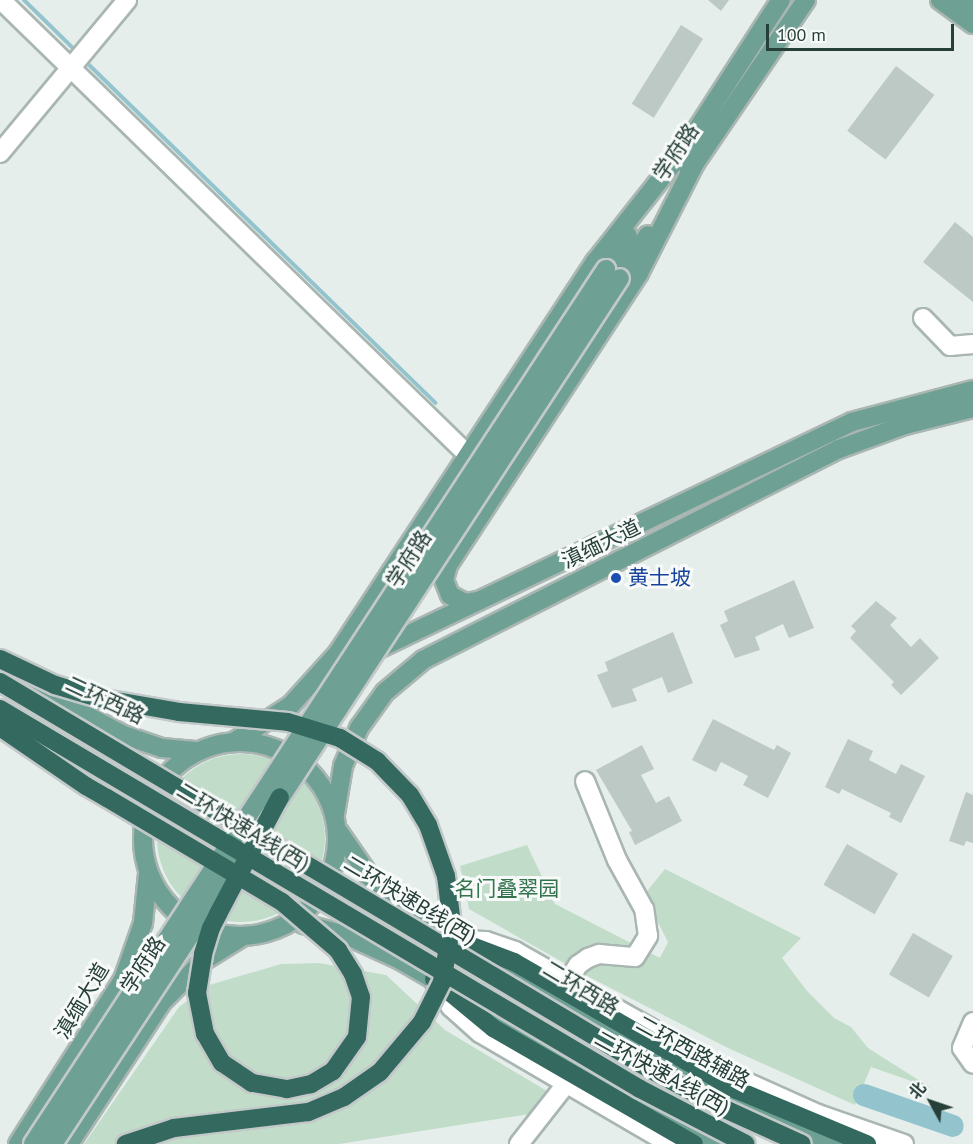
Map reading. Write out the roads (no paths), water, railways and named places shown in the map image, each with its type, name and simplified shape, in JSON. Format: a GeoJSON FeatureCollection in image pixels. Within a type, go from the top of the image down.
{"type":"FeatureCollection","features":[{"type":"Feature","properties":{"kind":"highway"},"geometry":{"type":"LineString","coordinates":[[0,659],[55,685],[99,698],[179,712],[288,722],[340,738],[377,761],[410,795],[428,825],[446,876],[451,939],[442,982],[413,1035],[380,1072],[344,1097],[308,1112],[174,1128],[126,1144]]}},
{"type":"Feature","properties":{"kind":"highway","name":"二环快速B线(西)"},"geometry":{"type":"LineString","coordinates":[[0,682],[651,1070],[727,1110],[802,1144]]}},
{"type":"Feature","properties":{"kind":"highway","name":"二环快速A线(西)"},"geometry":{"type":"LineString","coordinates":[[0,709],[640,1089],[746,1144]]}},
{"type":"Feature","properties":{"kind":"highway"},"geometry":{"type":"LineString","coordinates":[[9,730],[87,786],[220,866],[231,872],[241,878],[251,884],[282,902],[338,950],[353,974],[361,998],[357,1037],[333,1071],[311,1084],[287,1089],[252,1083],[222,1063],[205,1034],[197,993],[201,963],[212,928],[218,914],[224,904],[234,884],[239,875],[280,797]]}},
{"type":"Feature","properties":{"kind":"highway"},"geometry":{"type":"LineString","coordinates":[[456,940],[514,962],[709,1076],[774,1108],[867,1144]]}},
{"type":"Feature","properties":{"kind":"highway"},"geometry":{"type":"LineString","coordinates":[[434,979],[481,1020],[573,1082],[694,1144]]}},
{"type":"Feature","properties":{"kind":"main road","name":"学府路"},"geometry":{"type":"LineString","coordinates":[[33,1144],[613,273],[688,158],[782,0]]}},
{"type":"Feature","properties":{"kind":"main road","name":"学府路"},"geometry":{"type":"LineString","coordinates":[[236,741],[268,723],[299,697],[338,653],[602,250],[688,158],[806,0]]}},
{"type":"Feature","properties":{"kind":"main road"},"geometry":{"type":"LineString","coordinates":[[940,0],[973,24]]}},
{"type":"Feature","properties":{"kind":"main road"},"geometry":{"type":"LineString","coordinates":[[964,0],[973,7]]}},
{"type":"Feature","properties":{"kind":"main road"},"geometry":{"type":"LineString","coordinates":[[480,601],[457,600],[445,584],[448,565],[642,267],[688,158]]}},
{"type":"Feature","properties":{"kind":"main road","name":"学府路"},"geometry":{"type":"LineString","coordinates":[[53,1144],[280,797],[613,273]]}},
{"type":"Feature","properties":{"kind":"main road","name":"滇缅大道"},"geometry":{"type":"LineString","coordinates":[[299,697],[369,654],[852,422],[973,390]]}},
{"type":"Feature","properties":{"kind":"main road","name":"滇缅大道"},"geometry":{"type":"LineString","coordinates":[[336,821],[341,772],[359,728],[385,692],[423,660],[839,449],[905,425],[973,408]]}},
{"type":"Feature","properties":{"kind":"main road"},"geometry":{"type":"LineString","coordinates":[[427,518],[427,529],[436,540],[450,545],[464,540]]}},
{"type":"Feature","properties":{"kind":"main road","name":"二环西路"},"geometry":{"type":"LineString","coordinates":[[0,669],[40,693],[133,739],[162,748],[198,751]]}},
{"type":"Feature","properties":{"kind":"main road"},"geometry":{"type":"LineString","coordinates":[[9,730],[33,732],[45,720],[48,704],[40,693]]}},
{"type":"Feature","properties":{"kind":"main road"},"geometry":{"type":"LineString","coordinates":[[0,722],[102,793],[143,839]]}},
{"type":"Feature","properties":{"kind":"main road"},"geometry":{"type":"LineString","coordinates":[[244,936],[215,933],[189,922],[167,903],[147,866],[143,839],[147,812],[158,787],[176,766],[198,751],[236,741],[267,745],[296,758],[319,781],[336,821],[336,857],[326,884],[309,908],[286,925]]}},
{"type":"Feature","properties":{"kind":"main road","name":"二环西路"},"geometry":{"type":"LineString","coordinates":[[336,821],[352,856],[377,885],[456,940],[695,1081],[834,1144]]}},
{"type":"Feature","properties":{"kind":"main road","name":"滇缅大道"},"geometry":{"type":"LineString","coordinates":[[18,1144],[123,980],[143,923],[147,866]]}},
{"type":"Feature","properties":{"kind":"main road"},"geometry":{"type":"LineString","coordinates":[[69,1144],[162,1002],[203,961],[244,936],[286,925],[309,924],[346,935],[434,979],[719,1144]]}},
{"type":"Feature","properties":{"kind":"main road"},"geometry":{"type":"LineString","coordinates":[[434,979],[427,968],[429,953],[441,942],[456,940]]}},
{"type":"Feature","properties":{"kind":"main road"},"geometry":{"type":"LineString","coordinates":[[123,980],[136,970],[153,972],[164,985],[162,1002]]}},
{"type":"Feature","properties":{"kind":"street"},"geometry":{"type":"LineString","coordinates":[[1,0],[76,61],[468,455]]}},
{"type":"Feature","properties":{"kind":"street"},"geometry":{"type":"LineString","coordinates":[[0,153],[127,0]]}},
{"type":"Feature","properties":{"kind":"street"},"geometry":{"type":"LineString","coordinates":[[923,318],[950,346],[973,344]]}},
{"type":"Feature","properties":{"kind":"street"},"geometry":{"type":"LineString","coordinates":[[568,981],[578,965],[599,954],[635,957],[648,936],[644,909],[618,860],[585,781]]}},
{"type":"Feature","properties":{"kind":"street","name":"二环西路辅路"},"geometry":{"type":"LineString","coordinates":[[456,940],[500,945],[742,1080],[818,1114],[904,1144]]}},
{"type":"Feature","properties":{"kind":"street"},"geometry":{"type":"LineString","coordinates":[[973,1022],[963,1048],[973,1064]]}},
{"type":"Feature","properties":{"kind":"street"},"geometry":{"type":"LineString","coordinates":[[519,1144],[573,1082],[670,1144]]}},
{"type":"Feature","properties":{"kind":"waterway"},"geometry":{"type":"LineString","coordinates":[[24,0],[77,52]]}},
{"type":"Feature","properties":{"kind":"waterway"},"geometry":{"type":"LineString","coordinates":[[84,60],[436,403]]}},
{"type":"Feature","properties":{"kind":"waterway"},"geometry":{"type":"LineString","coordinates":[[864,1095],[953,1126]]}},
{"type":"Feature","properties":{"kind":"place","name":"黄士坡"},"geometry":{"type":"Point","coordinates":[616,578]}},
{"type":"Feature","properties":{"kind":"park label","name":"名门叠翠园"},"geometry":{"type":"Point","coordinates":[507,889]}}]}
